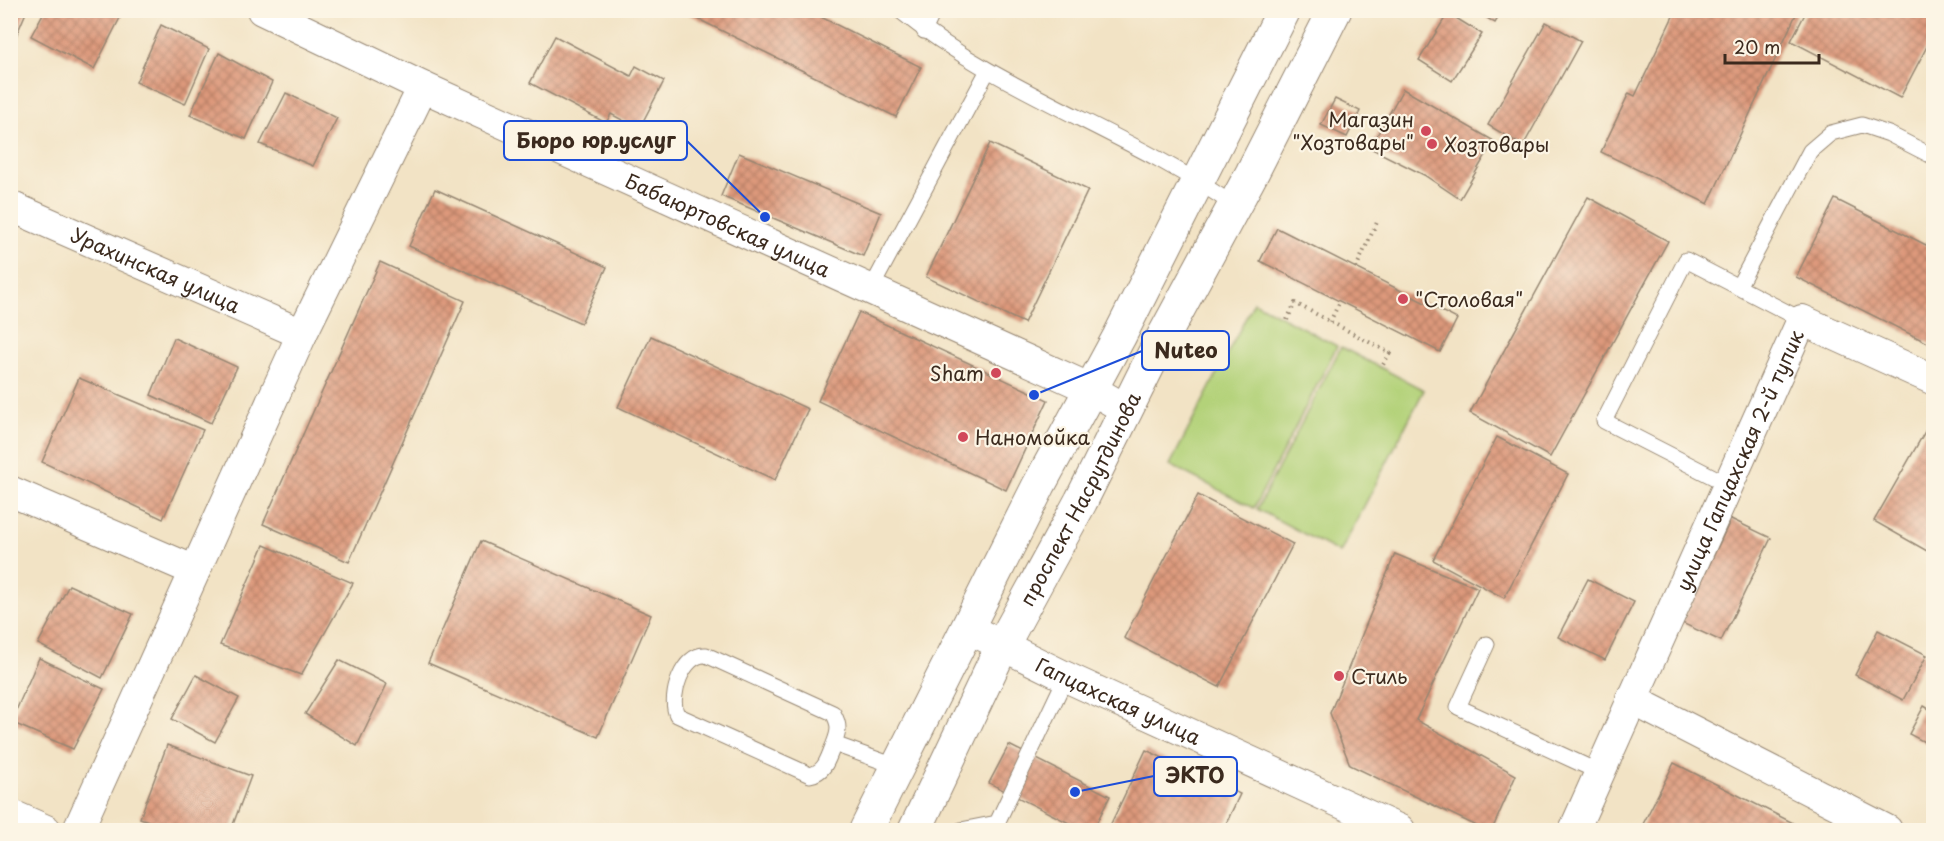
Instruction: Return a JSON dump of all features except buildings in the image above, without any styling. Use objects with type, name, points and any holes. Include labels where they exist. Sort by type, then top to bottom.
[{"type":"main road","name":"проспект Насрутдинова","points":[[866,831],[967,628],[1284,10]]},
{"type":"main road","name":"проспект Насрутдинова","points":[[915,831],[1002,646],[1335,10]]},
{"type":"street","name":"Бабаюртовская улица","points":[[261,10],[423,87],[1091,389],[1127,410]]},
{"type":"street","points":[[78,831],[193,570],[302,334],[423,87]]},
{"type":"street","name":"Урахинская улица","points":[[10,206],[302,334]]},
{"type":"street","name":"улица Гапцахская 2-й тупик","points":[[1574,831],[1802,320],[1934,380]]},
{"type":"street","points":[[10,491],[193,570]]},
{"type":"street","name":"Гапцахская улица","points":[[967,628],[1066,677],[1400,831]]},
{"type":"street","points":[[1632,699],[1887,831]]},
{"type":"street","points":[[10,814],[46,831]]},
{"type":"lane","points":[[899,10],[924,31],[987,72],[1197,179],[1234,206]]},
{"type":"lane","points":[[924,31],[934,10]]},
{"type":"lane","points":[[871,290],[987,72]]},
{"type":"lane","points":[[1738,287],[1810,151],[1831,133],[1862,125],[1889,134],[1934,157]]},
{"type":"lane","points":[[1729,485],[1604,421],[1686,260],[1802,320]]},
{"type":"lane","points":[[1487,644],[1458,706],[1600,772]]},
{"type":"lane","points":[[699,654],[706,655],[833,712],[839,731],[834,744],[824,768],[818,774],[810,775],[677,715],[672,705],[673,698],[688,660],[699,654]]},
{"type":"lane","points":[[962,831],[997,823],[1066,677]]},
{"type":"lane","points":[[834,744],[898,767]]},
{"type":"path","points":[[1356,268],[1378,220]]},
{"type":"path","points":[[1330,321],[1340,301]]},
{"type":"path","points":[[1287,320],[1295,303],[1390,353],[1381,368]]},
{"type":"green space","points":[[1254,302],[1337,346],[1254,508],[1170,465]]},
{"type":"green space","points":[[1341,347],[1424,390],[1340,553],[1257,509]]},
{"type":"place","name":"Магазин \"Хозтовары\"","points":[[1426,131]]},
{"type":"place","name":"Хозтовары","points":[[1432,144]]},
{"type":"place","name":"Бюро юр.услуг","points":[[765,217]]},
{"type":"place","name":"\"Столовая\"","points":[[1403,299]]},
{"type":"place","name":"Sham","points":[[996,373]]},
{"type":"place","name":"Nuteo","points":[[1034,395]]},
{"type":"place","name":"Наномойка","points":[[963,437]]},
{"type":"place","name":"Стиль","points":[[1339,676]]},
{"type":"place","name":"ЭКТО","points":[[1075,792]]}]
